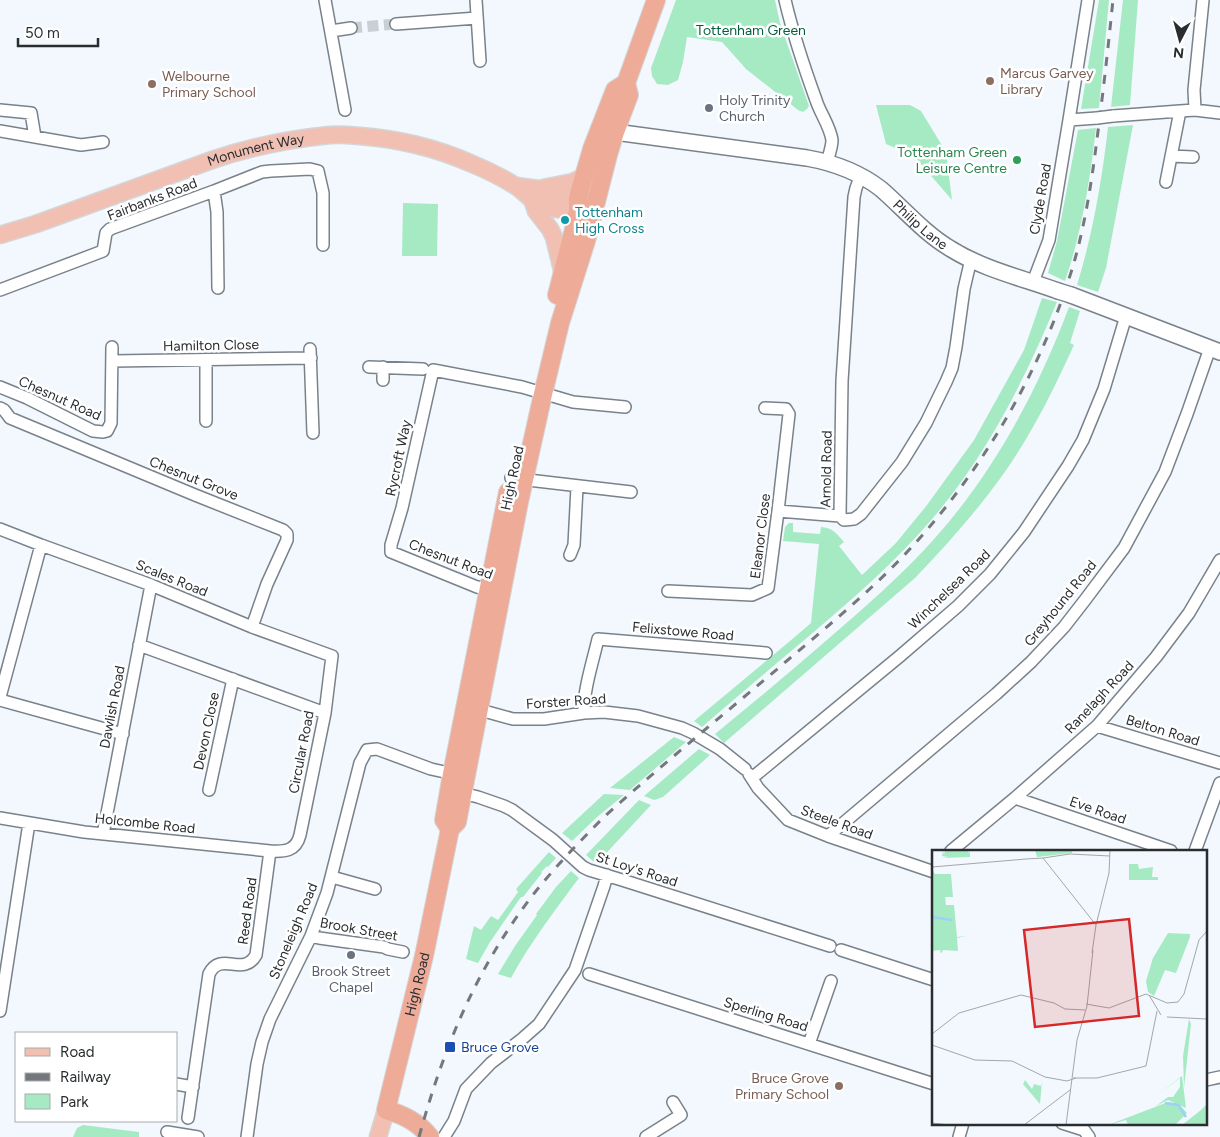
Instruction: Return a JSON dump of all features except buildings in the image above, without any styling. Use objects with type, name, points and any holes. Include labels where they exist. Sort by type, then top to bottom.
[{"type":"highway","name":"High Road","points":[[386,1110],[424,956],[450,829],[457,822],[458,783],[517,479],[537,392],[586,241],[583,177],[592,149],[607,131],[628,95],[626,83],[656,0]]},
{"type":"highway","name":"High Road","points":[[537,392],[544,338],[584,206],[608,155],[607,131]]},
{"type":"highway","points":[[386,1110],[411,1120],[430,1137]]},
{"type":"main road","name":"Philip Lane","points":[[607,131],[799,157],[827,162],[846,168],[880,189],[941,243],[971,260],[1058,290],[1215,350]]},
{"type":"main road","name":"Monument Way","points":[[0,235],[36,224],[239,151],[273,143],[332,135],[372,137],[417,145],[470,163],[535,194],[541,205],[558,208],[584,206]]},
{"type":"main road","points":[[563,274],[554,237],[536,211],[535,194],[551,185],[573,182],[583,177]]},
{"type":"main road","name":"High Road","points":[[378,1137],[386,1110]]},
{"type":"street","points":[[325,0],[345,110]]},
{"type":"street","points":[[476,0],[480,61]]},
{"type":"street","points":[[785,0],[805,72],[831,135],[831,146],[827,162]]},
{"type":"street","name":"Clyde Road","points":[[1034,282],[1049,240],[1088,0]]},
{"type":"street","points":[[1195,110],[1194,90],[1203,0]]},
{"type":"street","points":[[396,24],[477,18]]},
{"type":"street","points":[[331,31],[351,28]]},
{"type":"street","points":[[0,110],[31,113],[35,137]]},
{"type":"street","points":[[1069,120],[1195,110],[1220,113]]},
{"type":"street","points":[[1166,182],[1180,111]]},
{"type":"street","points":[[0,130],[81,145],[103,142]]},
{"type":"street","points":[[1171,156],[1193,157]]},
{"type":"street","name":"Fairbanks Road","points":[[0,290],[103,251],[106,233],[110,230],[271,170],[310,169],[318,171],[323,193],[323,245]]},
{"type":"street","name":"Arnold Road","points":[[861,176],[854,196],[842,381],[840,516],[844,520],[854,519],[861,514],[902,462],[926,423],[952,368],[964,289],[971,260]]},
{"type":"street","points":[[214,191],[217,212],[218,288]]},
{"type":"street","name":"Winchelsea Road","points":[[749,774],[900,656],[958,606],[990,574],[1024,532],[1068,466],[1082,440],[1104,389],[1126,316]]},
{"type":"street","points":[[112,347],[112,361]]},
{"type":"street","name":"Greyhound Road","points":[[828,836],[996,694],[1032,662],[1064,627],[1124,548],[1165,472],[1187,414],[1215,350]]},
{"type":"street","name":"Hamilton Close","points":[[112,361],[206,360],[310,353],[314,433]]},
{"type":"street","points":[[206,360],[206,421]]},
{"type":"street","name":"Chesnut Road","points":[[0,387],[27,398],[93,431],[103,432],[107,431],[111,423],[112,361]]},
{"type":"street","points":[[369,367],[428,369],[496,382],[573,402],[625,407]]},
{"type":"street","points":[[383,367],[383,380]]},
{"type":"street","name":"Rycroft Way","points":[[391,552],[391,545],[401,513],[428,369]]},
{"type":"street","name":"Chesnut Grove","points":[[0,408],[10,418],[283,530],[287,534],[287,540],[267,584],[252,627]]},
{"type":"street","name":"Eleanor Close","points":[[668,592],[752,595],[768,588],[789,414],[786,409],[765,408]]},
{"type":"street","points":[[517,479],[631,492]]},
{"type":"street","points":[[570,555],[574,545],[577,487]]},
{"type":"street","points":[[778,511],[840,516]]},
{"type":"street","name":"Scales Road","points":[[0,529],[151,585],[252,627],[332,656]]},
{"type":"street","points":[[41,545],[0,698],[123,734]]},
{"type":"street","name":"Chesnut Road","points":[[391,552],[477,587],[495,591]]},
{"type":"street","name":"Ranelagh Road","points":[[953,850],[1097,726],[1156,656],[1189,613],[1220,560]]},
{"type":"street","name":"Dawlish Road","points":[[103,834],[151,585]]},
{"type":"street","name":"Felixstowe Road","points":[[584,713],[598,639],[766,653]]},
{"type":"street","name":"Devon Close","points":[[139,645],[325,713]]},
{"type":"street","name":"Circular Road","points":[[288,850],[296,845],[300,835],[325,713],[332,656]]},
{"type":"street","name":"Devon Close","points":[[209,790],[233,679]]},
{"type":"street","name":"Forster Road","points":[[473,707],[508,718],[528,720],[604,712],[644,718],[682,728],[710,743],[749,774]]},
{"type":"street","name":"Belton Road","points":[[1097,726],[1220,763]]},
{"type":"street","name":"Stoneleigh Road","points":[[247,1137],[258,1064],[264,1038],[270,1019],[310,936],[327,893],[360,764],[367,750],[377,749],[431,769],[458,783]]},
{"type":"street","name":"Steele Road","points":[[749,774],[758,788],[788,820],[828,836],[932,871]]},
{"type":"street","name":"St Loy's Road","points":[[458,783],[512,810],[553,840],[589,870],[932,979]]},
{"type":"street","points":[[1195,850],[1220,783]]},
{"type":"street","name":"Eve Road","points":[[1015,798],[1168,850]]},
{"type":"street","name":"Holcombe Road","points":[[0,818],[65,830],[270,851],[288,850]]},
{"type":"street","points":[[0,1006],[28,823]]},
{"type":"street","name":"Reed Road","points":[[188,1118],[209,974],[218,964],[226,963],[243,966],[250,963],[256,955],[270,851]]},
{"type":"street","points":[[444,1137],[454,1121],[466,1089],[490,1063],[539,1024],[575,970],[607,875]]},
{"type":"street","points":[[332,877],[375,889]]},
{"type":"street","name":"Brook Street","points":[[310,936],[384,947],[388,950],[403,952]]},
{"type":"street","name":"Sperling Road","points":[[589,974],[811,1039],[932,1083]]},
{"type":"street","points":[[811,1039],[831,981]]},
{"type":"street","points":[[178,1084],[193,1086]]},
{"type":"street","points":[[646,1137],[681,1116],[673,1102]]},
{"type":"street","points":[[959,1137],[963,1124]]},
{"type":"street","points":[[1065,1124],[1084,1130],[1089,1137]]},
{"type":"street","points":[[167,1132],[198,1137]]},
{"type":"green space","name":"Tottenham Green","points":[[676,0],[775,0],[780,23],[809,106],[807,109],[803,112],[798,110],[746,69],[722,42],[687,37],[678,80],[668,85],[657,84],[652,76],[651,68]]},
{"type":"green space","points":[[1099,0],[1109,0],[1099,108],[1081,109]]},
{"type":"green space","points":[[1123,0],[1138,0],[1130,105],[1111,107]]},
{"type":"green space","points":[[876,105],[910,105],[921,111],[946,152],[952,200],[914,156],[886,144]]},
{"type":"green space","points":[[1133,125],[1106,268],[1098,292],[1077,285],[1088,246],[1096,206],[1108,127]]},
{"type":"green space","points":[[1096,128],[1085,205],[1065,281],[1048,273],[1057,241],[1078,130]]},
{"type":"green space","points":[[403,203],[438,204],[437,256],[402,256]]},
{"type":"green space","points":[[1042,298],[1057,302],[1032,360],[988,442],[953,494],[891,563],[861,591],[702,727],[694,721],[811,623],[819,544],[783,541],[785,527],[789,523],[793,523],[793,532],[820,534],[821,527],[831,530],[844,542],[839,546],[862,575],[896,543],[927,505],[974,440],[1024,350]]},
{"type":"green space","points":[[1069,307],[1080,311],[1070,343],[1074,345],[1044,407],[1021,448],[979,506],[915,578],[724,743],[715,734],[856,615],[910,565],[956,513],[995,458],[1029,399]]},
{"type":"green space","points":[[674,737],[686,742],[630,790],[610,788]]},
{"type":"green space","points":[[699,749],[710,755],[663,797],[654,800],[644,796]]},
{"type":"green space","points":[[604,794],[624,795],[572,841],[562,833]]},
{"type":"green space","points":[[639,800],[651,805],[597,863],[593,861],[586,855]]},
{"type":"green space","points":[[549,852],[556,858],[541,872],[523,897],[521,897],[478,963],[466,959],[474,926],[481,930],[491,916],[498,920],[518,892],[516,889]]},
{"type":"green space","points":[[571,871],[579,878],[535,939],[511,978],[498,974],[536,914],[556,887]]},
{"type":"green space","points":[[83,1125],[139,1132],[139,1137],[73,1137],[77,1128]]},
{"type":"tunnel","points":[[351,28],[396,24]]},
{"type":"railway","points":[[419,1137],[451,1039],[465,1008],[496,948],[536,891],[605,816],[840,616],[889,571],[945,508],[991,443],[1012,408],[1048,335],[1075,259],[1084,224],[1093,170],[1113,0]]},
{"type":"place","name":"Marcus Garvey Library","points":[[990,81]]},
{"type":"place","name":"Welbourne Primary School","points":[[152,84]]},
{"type":"place","name":"Holy Trinity Church","points":[[709,108]]},
{"type":"place","name":"Tottenham Green Leisure Centre","points":[[1017,160]]},
{"type":"place","name":"Tottenham High Cross","points":[[565,220]]},
{"type":"place","name":"Brook Street Chapel","points":[[351,955]]},
{"type":"place","name":"Bruce Grove","points":[[450,1047]]},
{"type":"place","name":"Bruce Grove Primary School","points":[[839,1086]]}]
